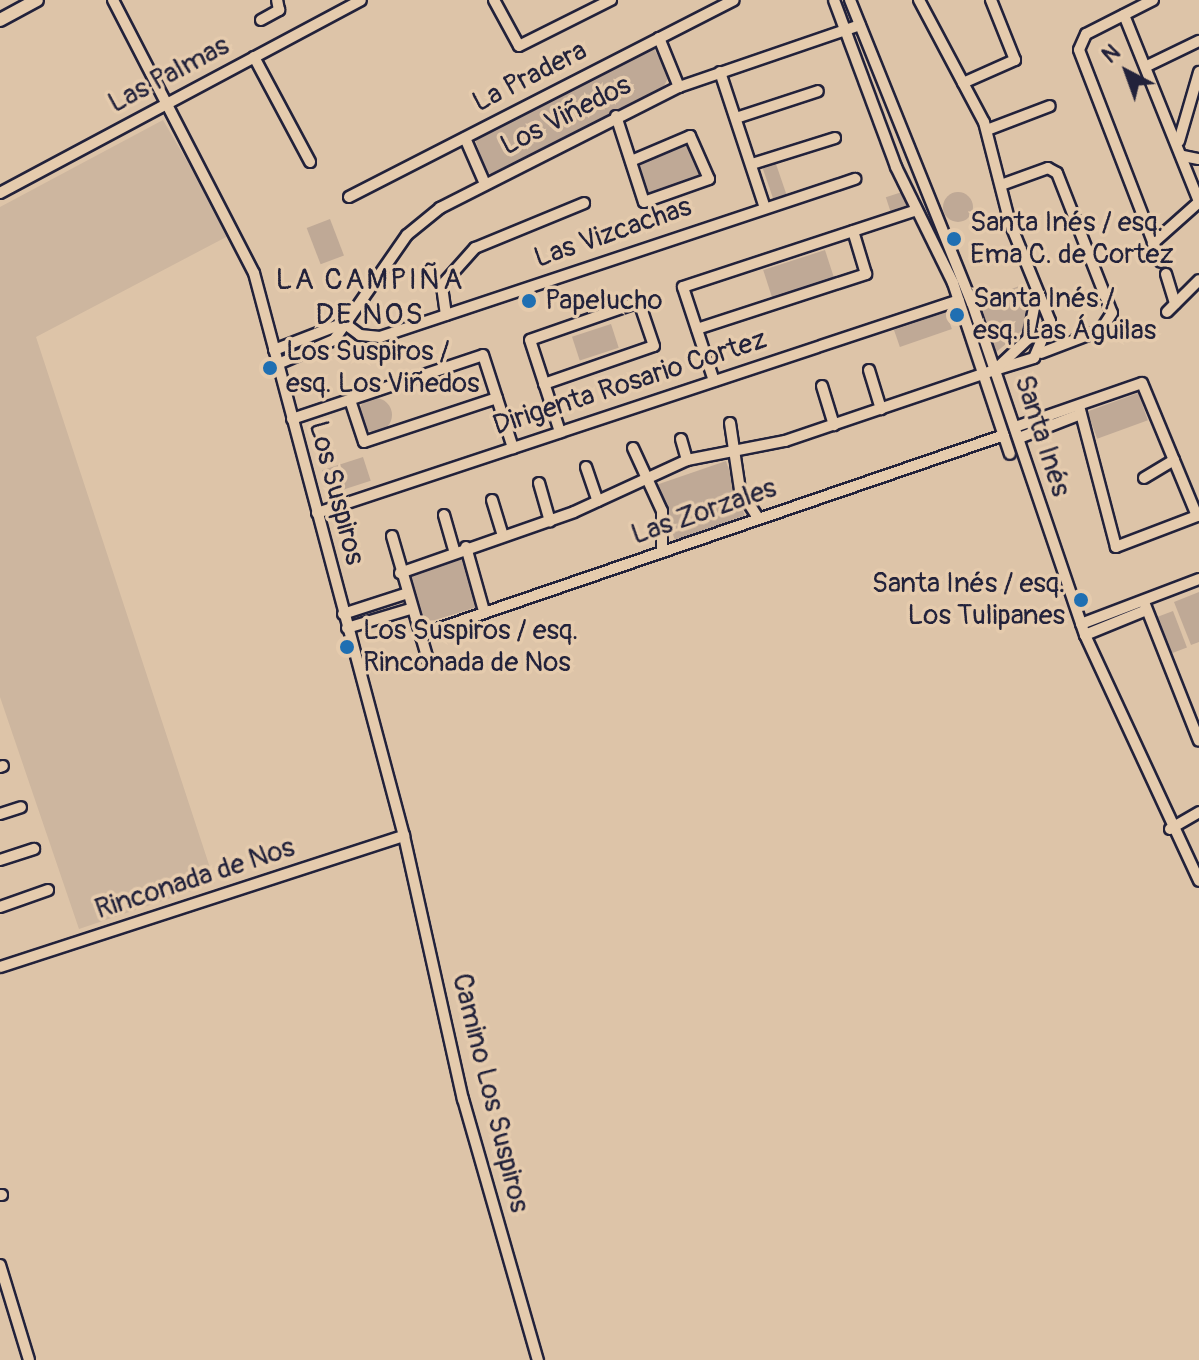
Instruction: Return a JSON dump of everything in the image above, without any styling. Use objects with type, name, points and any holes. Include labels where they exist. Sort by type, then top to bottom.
[{"type":"street","points":[[0,20],[37,0]]},
{"type":"street","name":"Los Suspiros","points":[[113,0],[241,241],[278,364],[404,836]]},
{"type":"street","points":[[261,20],[279,10],[277,0]]},
{"type":"street","name":"Las Palmas","points":[[0,193],[361,0]]},
{"type":"street","points":[[494,0],[517,46],[611,0]]},
{"type":"street","name":"La Pradera","points":[[349,197],[734,0]]},
{"type":"street","name":"Santa Inés","points":[[834,0],[917,210],[959,300],[1010,454]]},
{"type":"street","name":"Santa Inés","points":[[850,0],[995,370],[1083,630],[1170,829],[1199,881]]},
{"type":"street","points":[[919,0],[987,130],[1001,185],[1050,328],[1040,353]]},
{"type":"street","points":[[963,83],[1015,60],[991,0]]},
{"type":"street","points":[[1153,0],[1086,34],[1079,50],[1161,262]]},
{"type":"street","points":[[1124,15],[1198,195],[1198,204],[1153,243]]},
{"type":"street","name":"Los Viñedos","points":[[278,364],[328,345],[413,228],[485,184],[679,87],[860,25]]},
{"type":"street","points":[[659,38],[679,87]]},
{"type":"street","points":[[1147,66],[1199,41]]},
{"type":"street","points":[[254,57],[310,162]]},
{"type":"street","points":[[720,72],[765,208]]},
{"type":"street","points":[[1178,143],[1199,72]]},
{"type":"street","points":[[736,118],[818,91]]},
{"type":"street","points":[[987,130],[1050,106]]},
{"type":"street","points":[[616,116],[644,202],[709,179],[690,136],[631,161]]},
{"type":"street","points":[[465,138],[485,184]]},
{"type":"street","points":[[752,164],[835,138]]},
{"type":"street","points":[[1183,156],[1199,159]]},
{"type":"street","points":[[400,573],[454,551],[550,521],[687,460],[737,451],[834,425],[984,375],[1101,330],[1112,313],[1057,173],[1048,168],[1001,185]]},
{"type":"street","name":"Las Vizcachas","points":[[344,323],[370,338],[855,179]]},
{"type":"street","points":[[446,315],[442,285],[475,248],[584,203]]},
{"type":"street","points":[[714,381],[683,287],[917,210]]},
{"type":"street","points":[[697,329],[866,274],[853,231]]},
{"type":"street","points":[[1166,274],[1171,308],[1198,285]]},
{"type":"street","points":[[995,370],[1028,339],[1037,292]]},
{"type":"street","name":"Dirigenta Rosario Cortez","points":[[317,513],[959,300]]},
{"type":"street","points":[[544,384],[654,346],[639,302],[530,340],[544,384],[560,432]]},
{"type":"street","points":[[274,350],[344,323]]},
{"type":"street","points":[[292,419],[483,355],[513,448]]},
{"type":"street","points":[[869,370],[881,409]]},
{"type":"street","points":[[1017,433],[1142,383],[1197,516],[1116,547],[1080,410]]},
{"type":"street","points":[[822,386],[834,425]]},
{"type":"street","points":[[350,400],[364,442],[497,398]]},
{"type":"street","points":[[730,423],[737,451],[740,490],[758,518]]},
{"type":"street","name":"Las Zorzales","points":[[420,635],[1004,435]]},
{"type":"street","points":[[681,439],[687,460]]},
{"type":"street","points":[[633,448],[643,482],[664,516],[662,552]]},
{"type":"street","points":[[1144,478],[1174,460]]},
{"type":"street","points":[[586,467],[598,501]]},
{"type":"street","points":[[539,483],[550,521]]},
{"type":"street","points":[[492,500],[503,535]]},
{"type":"street","points":[[444,515],[454,551]]},
{"type":"street","points":[[392,536],[405,594],[428,660]]},
{"type":"street","points":[[466,547],[484,611]]},
{"type":"street","points":[[1083,630],[1144,607],[1199,579]]},
{"type":"street","points":[[343,614],[405,594]]},
{"type":"street","points":[[1144,607],[1199,741]]},
{"type":"street","points":[[347,628],[410,609]]},
{"type":"street","points":[[0,814],[21,807]]},
{"type":"street","points":[[1170,829],[1199,812]]},
{"type":"street","name":"Rinconada de Nos","points":[[0,966],[404,836]]},
{"type":"street","name":"Camino Los Suspiros","points":[[404,836],[463,1099],[538,1360]]},
{"type":"street","points":[[0,860],[34,849]]},
{"type":"street","points":[[0,907],[48,890]]},
{"type":"street","points":[[0,1265],[29,1360]]},
{"type":"shaded area","points":[[653,47],[669,76],[662,90],[494,175],[486,172],[474,136]]},
{"type":"shaded area","points":[[163,120],[230,235],[36,337],[215,883],[79,929],[0,697],[0,207]]},
{"type":"shaded area","points":[[688,141],[702,176],[650,197],[636,162]]},
{"type":"shaded area","points":[[776,164],[787,196],[774,201],[763,169]]},
{"type":"shaded area","points":[[902,192],[908,210],[892,215],[886,197]]},
{"type":"shaded area","points":[[958,192],[964,193],[972,201],[972,213],[964,221],[958,222],[952,221],[944,213],[943,207],[944,201],[952,193]]},
{"type":"shaded area","points":[[330,219],[344,255],[321,264],[307,228]]},
{"type":"shaded area","points":[[825,250],[835,281],[773,301],[763,270]]},
{"type":"shaded area","points":[[1022,285],[1030,310],[1024,329],[995,353],[980,301]]},
{"type":"shaded area","points":[[946,312],[952,329],[900,347],[894,330]]},
{"type":"shaded area","points":[[611,324],[619,348],[580,360],[572,337]]},
{"type":"shaded area","points":[[1138,393],[1148,420],[1097,439],[1087,411]]},
{"type":"shaded area","points":[[375,398],[387,403],[392,415],[387,427],[375,432],[363,427],[358,415],[363,403]]},
{"type":"shaded area","points":[[363,457],[371,481],[330,494],[322,470]]},
{"type":"shaded area","points":[[726,461],[745,516],[675,540],[656,485]]},
{"type":"shaded area","points":[[463,554],[479,607],[423,624],[407,571]]},
{"type":"shaded area","points":[[1199,592],[1199,642],[1191,645],[1174,602]]},
{"type":"shaded area","points":[[1173,611],[1187,647],[1171,654],[1157,617]]},
{"type":"place","name":"Santa Inés / esq. Ema C. de Cortez","points":[[954,239]]},
{"type":"place","name":"Papelucho","points":[[529,301]]},
{"type":"place","name":"Santa Inés / esq. Las Águilas","points":[[957,315]]},
{"type":"place","name":"Los Suspiros / esq. Los Viñedos","points":[[270,368]]},
{"type":"place","name":"Santa Inés / esq. Los Tulipanes","points":[[1081,600]]},
{"type":"place","name":"Los Suspiros / esq. Rinconada de Nos","points":[[347,647]]},
{"type":"district","name":"LA CAMPIÑA DE NOS","points":[[370,297]]}]
